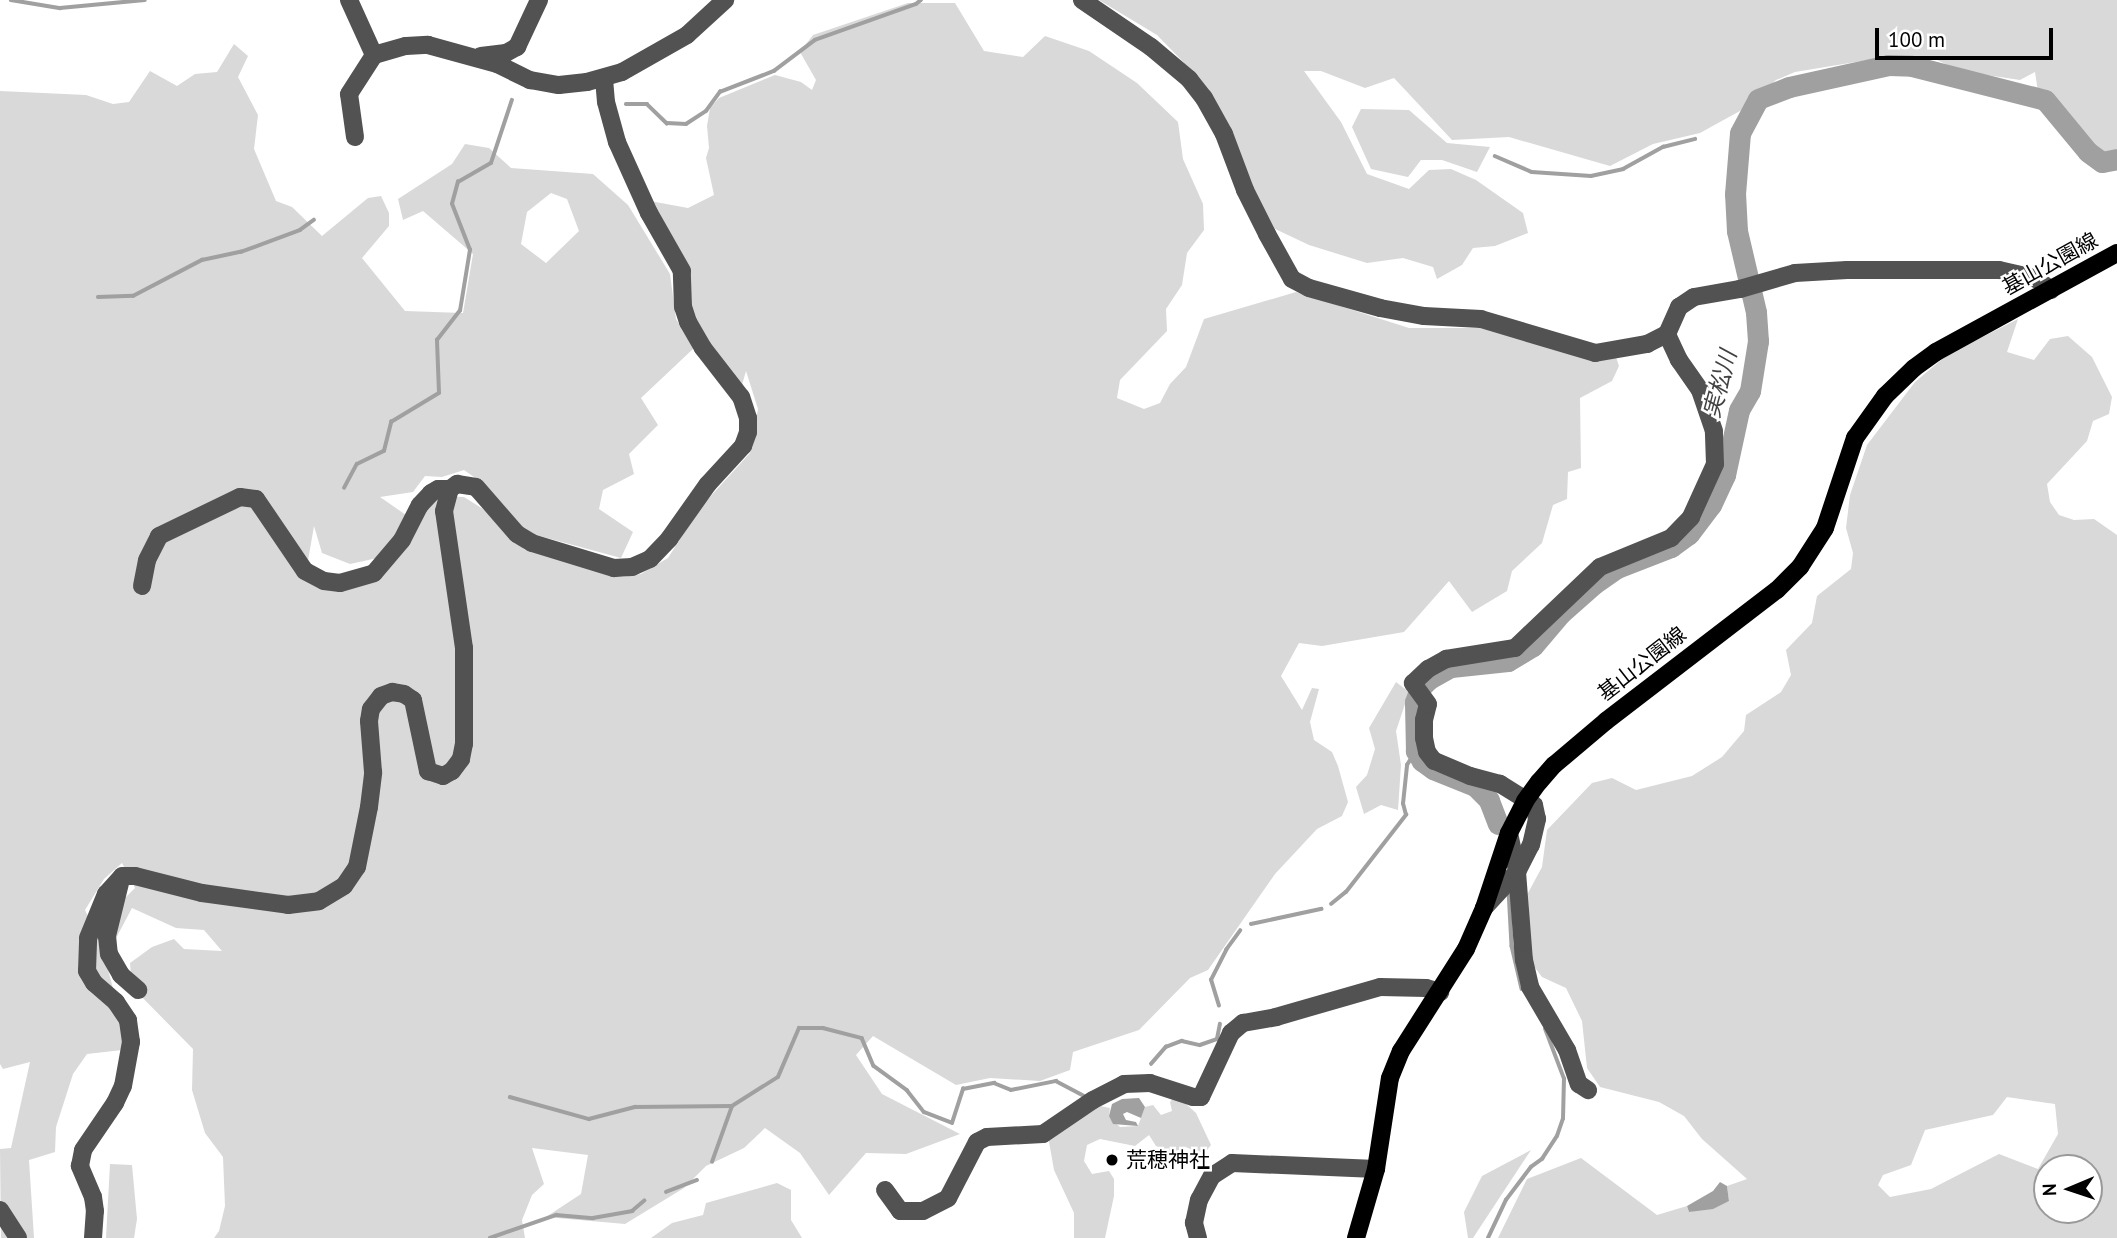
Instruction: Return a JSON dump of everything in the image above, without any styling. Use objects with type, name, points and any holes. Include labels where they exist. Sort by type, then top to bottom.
[{"type":"main road","name":"基山公園線","points":[[1356,1238],[1376,1169],[1390,1078],[1401,1051],[1466,949],[1485,908],[1509,833],[1525,801],[1554,765],[1727,626],[1777,590],[1800,567],[1825,528],[1855,438],[1885,396],[1936,352],[2117,253]]},
{"type":"street","points":[[349,0],[374,55]]},
{"type":"street","points":[[474,58],[506,53],[517,47],[539,0]]},
{"type":"street","points":[[355,137],[349,94],[374,55],[419,44],[497,64],[543,84],[604,79],[687,35],[725,0]]},
{"type":"street","points":[[1082,0],[1151,47],[1189,79],[1204,98],[1224,134],[1245,190],[1292,279],[1309,288],[1380,308],[1424,316],[1481,319],[1595,353],[1647,344],[1667,334],[1679,307],[1694,297],[1740,289],[1795,273],[1847,270],[1999,270],[2035,278],[2051,290]]},
{"type":"street","points":[[142,586],[147,560],[159,536],[247,497],[256,499],[265,510],[305,571],[324,581],[356,580],[374,573],[389,558],[431,493],[438,489],[450,489],[457,484],[476,487],[488,498],[504,522],[532,543],[614,568],[632,567],[650,558],[669,539],[708,484],[743,446],[748,432],[748,418],[741,397],[703,348],[688,322],[682,307],[682,271],[649,213],[617,142],[606,102],[604,79]]},
{"type":"street","points":[[1485,908],[1517,872],[1531,845],[1537,819],[1534,805],[1500,784],[1469,776],[1434,761],[1427,752],[1424,738],[1426,697],[1413,683],[1428,669],[1446,659],[1515,648],[1600,567],[1671,538],[1691,517],[1715,464],[1714,431],[1700,390],[1679,360],[1667,334]]},
{"type":"street","points":[[93,1238],[95,1211],[93,1197],[80,1166],[83,1150],[115,1103],[123,1086],[131,1042],[128,1020],[116,1002],[94,983],[87,971],[85,956],[88,938],[106,894],[122,876],[135,876],[201,893],[288,905],[319,901],[344,886],[357,867],[369,807],[373,772],[369,721],[372,709],[381,696],[392,692],[404,694],[413,700],[428,771],[443,776],[452,771],[461,759],[464,744],[464,648],[444,511],[450,489]]},
{"type":"street","points":[[1509,833],[1517,872],[1524,960],[1530,987],[1567,1050],[1579,1084],[1588,1090]]},
{"type":"street","points":[[122,876],[107,936],[109,954],[121,975],[138,990]]},
{"type":"street","points":[[885,1190],[900,1211],[909,1213],[928,1209],[948,1198],[977,1142],[987,1137],[1043,1134],[1093,1100],[1124,1084],[1150,1083],[1193,1097],[1201,1097],[1231,1033],[1243,1023],[1276,1017],[1380,988],[1426,988],[1440,992]]},
{"type":"street","points":[[1198,1238],[1194,1223],[1199,1200],[1212,1177],[1232,1163],[1376,1169]]},
{"type":"street","points":[[0,1210],[18,1238]]},
{"type":"shaded area","points":[[1099,0],[2117,0],[2117,165],[2098,169],[2080,157],[2040,105],[2035,72],[2020,80],[1960,71],[1929,56],[1886,57],[1795,72],[1776,80],[1749,106],[1700,133],[1653,144],[1610,166],[1509,137],[1452,140],[1394,78],[1365,88],[1321,71],[1304,71],[1341,122],[1367,174],[1409,189],[1429,170],[1451,169],[1476,180],[1523,213],[1528,233],[1495,246],[1473,248],[1462,265],[1437,279],[1433,267],[1403,258],[1367,263],[1309,245],[1271,227],[1193,72],[1157,35]]},
{"type":"shaded area","points":[[908,3],[955,3],[984,51],[1023,57],[1045,36],[1089,51],[1137,83],[1178,122],[1183,159],[1203,204],[1204,230],[1187,253],[1182,285],[1166,309],[1167,331],[1120,380],[1117,398],[1144,409],[1160,403],[1170,384],[1186,367],[1204,319],[1296,292],[1409,328],[1481,328],[1616,357],[1619,366],[1612,381],[1580,398],[1581,468],[1568,472],[1567,499],[1553,505],[1542,543],[1512,571],[1507,591],[1472,612],[1449,581],[1404,632],[1322,646],[1299,643],[1281,676],[1302,710],[1312,688],[1319,689],[1310,722],[1314,740],[1332,752],[1338,766],[1348,802],[1342,816],[1317,829],[1275,874],[1208,970],[1190,978],[1139,1030],[1073,1052],[1070,1070],[1040,1081],[990,1078],[956,1085],[873,1036],[856,1055],[882,1094],[960,1134],[906,1154],[866,1153],[829,1195],[800,1153],[765,1128],[744,1148],[706,1166],[684,1188],[625,1224],[546,1217],[581,1194],[588,1155],[532,1148],[544,1184],[532,1195],[522,1220],[525,1238],[214,1238],[219,1231],[225,1206],[223,1157],[205,1133],[192,1090],[193,1049],[132,987],[130,963],[152,947],[174,939],[184,949],[222,951],[204,930],[176,928],[132,908],[105,959],[122,1021],[122,1050],[87,1054],[73,1074],[56,1127],[55,1152],[29,1160],[34,1238],[1,1238],[0,1149],[11,1148],[30,1062],[3,1069],[0,1064],[0,91],[86,95],[113,104],[129,102],[150,71],[177,86],[195,74],[217,72],[234,44],[248,56],[238,77],[258,115],[254,149],[276,201],[292,207],[322,236],[368,198],[381,196],[389,213],[389,226],[362,258],[405,311],[463,313],[473,254],[423,211],[403,220],[398,199],[452,164],[465,144],[489,148],[511,168],[593,174],[628,205],[670,274],[676,319],[694,348],[641,398],[658,425],[629,454],[634,474],[603,490],[599,509],[633,532],[621,558],[525,532],[484,484],[464,470],[442,477],[425,476],[413,492],[380,497],[406,515],[382,557],[350,564],[322,553],[314,526],[305,578],[360,583],[437,496],[464,497],[483,509],[525,550],[623,577],[641,574],[668,558],[699,509],[750,453],[758,409],[746,371],[742,385],[699,331],[650,201],[688,208],[714,195],[706,158],[709,148],[707,126],[710,108],[719,98],[775,75],[801,82],[812,90],[816,80],[800,52],[813,35]],"holes":[[[551,193],[567,199],[579,231],[546,263],[521,244],[527,212]],[[122,863],[135,888],[94,929],[85,910],[104,879]]]},
{"type":"shaded area","points":[[1361,109],[1409,110],[1447,143],[1490,147],[1477,172],[1442,160],[1421,160],[1408,177],[1371,169],[1352,127]]},
{"type":"shaded area","points":[[2018,319],[2007,352],[2034,360],[2050,339],[2068,336],[2092,357],[2112,397],[2109,414],[2093,421],[2087,441],[2047,484],[2050,502],[2059,515],[2074,520],[2094,519],[2117,535],[2117,1238],[1498,1238],[1527,1179],[1581,1158],[1657,1215],[1687,1206],[1689,1212],[1729,1201],[1727,1186],[1747,1179],[1702,1139],[1684,1116],[1659,1102],[1600,1087],[1587,1068],[1582,1021],[1566,988],[1542,977],[1530,961],[1528,893],[1542,867],[1547,830],[1592,783],[1612,778],[1636,790],[1692,776],[1722,757],[1744,731],[1746,715],[1781,692],[1791,675],[1786,650],[1812,623],[1817,596],[1851,569],[1853,553],[1846,528],[1850,495],[1867,445],[1915,382],[1947,355]]},
{"type":"shaded area","points":[[1396,682],[1409,692],[1396,731],[1401,765],[1398,810],[1381,805],[1364,814],[1356,787],[1367,775],[1375,749],[1369,728]]},
{"type":"shaded area","points":[[1176,1095],[1196,1113],[1211,1145],[1203,1155],[1186,1147],[1171,1153],[1156,1146],[1149,1135],[1135,1146],[1100,1139],[1087,1145],[1084,1161],[1092,1174],[1109,1171],[1114,1179],[1114,1196],[1105,1238],[1074,1238],[1074,1213],[1054,1170],[1048,1136],[1091,1104],[1110,1108],[1109,1116],[1120,1127],[1138,1126],[1145,1107],[1153,1105],[1161,1115],[1172,1111],[1170,1102]]},
{"type":"shaded area","points":[[1139,1098],[1145,1107],[1141,1118],[1127,1112],[1123,1114],[1126,1120],[1136,1122],[1138,1126],[1113,1124],[1109,1116],[1112,1104],[1122,1099]]},
{"type":"shaded area","points":[[1531,1150],[1473,1238],[1468,1238],[1464,1212],[1482,1176]]},
{"type":"shaded area","points":[[110,1164],[132,1165],[137,1219],[134,1238],[106,1238]]},
{"type":"shaded area","points":[[1720,1182],[1727,1186],[1729,1201],[1713,1209],[1689,1212],[1687,1206],[1713,1191]]},
{"type":"shaded area","points":[[777,1183],[791,1190],[791,1220],[802,1238],[651,1238],[672,1223],[703,1215],[706,1203]]},
{"type":"waterway","points":[[11,0],[60,8],[145,0]]},
{"type":"waterway","points":[[626,104],[647,104],[667,123],[686,124],[706,111],[720,92],[774,71],[815,40],[921,0]]},
{"type":"waterway","name":"実松川","points":[[1498,824],[1489,800],[1475,786],[1433,769],[1422,761],[1416,751],[1415,702],[1420,688],[1429,679],[1451,667],[1508,661],[1533,646],[1561,613],[1594,584],[1617,568],[1671,547],[1689,534],[1711,505],[1725,475],[1739,410],[1750,391],[1758,341],[1756,312],[1737,231],[1735,194],[1740,133],[1758,99],[1789,87],[1888,65],[1912,66],[2045,100],[2088,152],[2102,162],[2117,159]]},
{"type":"waterway","points":[[344,488],[357,464],[384,451],[391,422],[439,393],[437,340],[460,311],[470,250],[452,204],[458,182],[491,163],[512,100]]},
{"type":"waterway","points":[[1495,156],[1532,172],[1591,176],[1623,169],[1663,147],[1695,139]]},
{"type":"waterway","points":[[98,297],[133,296],[202,260],[241,252],[300,230],[314,220]]},
{"type":"waterway","points":[[1331,904],[1346,892],[1406,815],[1403,804],[1407,765],[1416,751]]},
{"type":"waterway","points":[[1509,890],[1512,946],[1522,989]]},
{"type":"waterway","points":[[1251,924],[1321,909]]},
{"type":"waterway","points":[[1219,1006],[1211,980],[1226,950],[1240,931]]},
{"type":"waterway","points":[[1151,1064],[1166,1047],[1182,1041],[1200,1045],[1217,1039],[1220,1024]]},
{"type":"waterway","points":[[510,1097],[589,1119],[635,1107],[732,1106],[778,1077],[799,1028],[823,1028],[862,1038],[874,1066],[907,1090],[924,1112],[952,1123],[963,1089],[994,1083],[1011,1090],[1056,1081],[1088,1098]]},
{"type":"waterway","points":[[1488,1238],[1506,1200],[1531,1167],[1542,1159],[1557,1136],[1563,1119],[1564,1079],[1545,1029]]},
{"type":"waterway","points":[[712,1162],[732,1106]]},
{"type":"waterway","points":[[666,1192],[697,1180]]},
{"type":"waterway","points":[[490,1238],[556,1215],[593,1218],[632,1211],[644,1201]]},
{"type":"place","name":"荒穂神社","points":[[1112,1160]]}]
